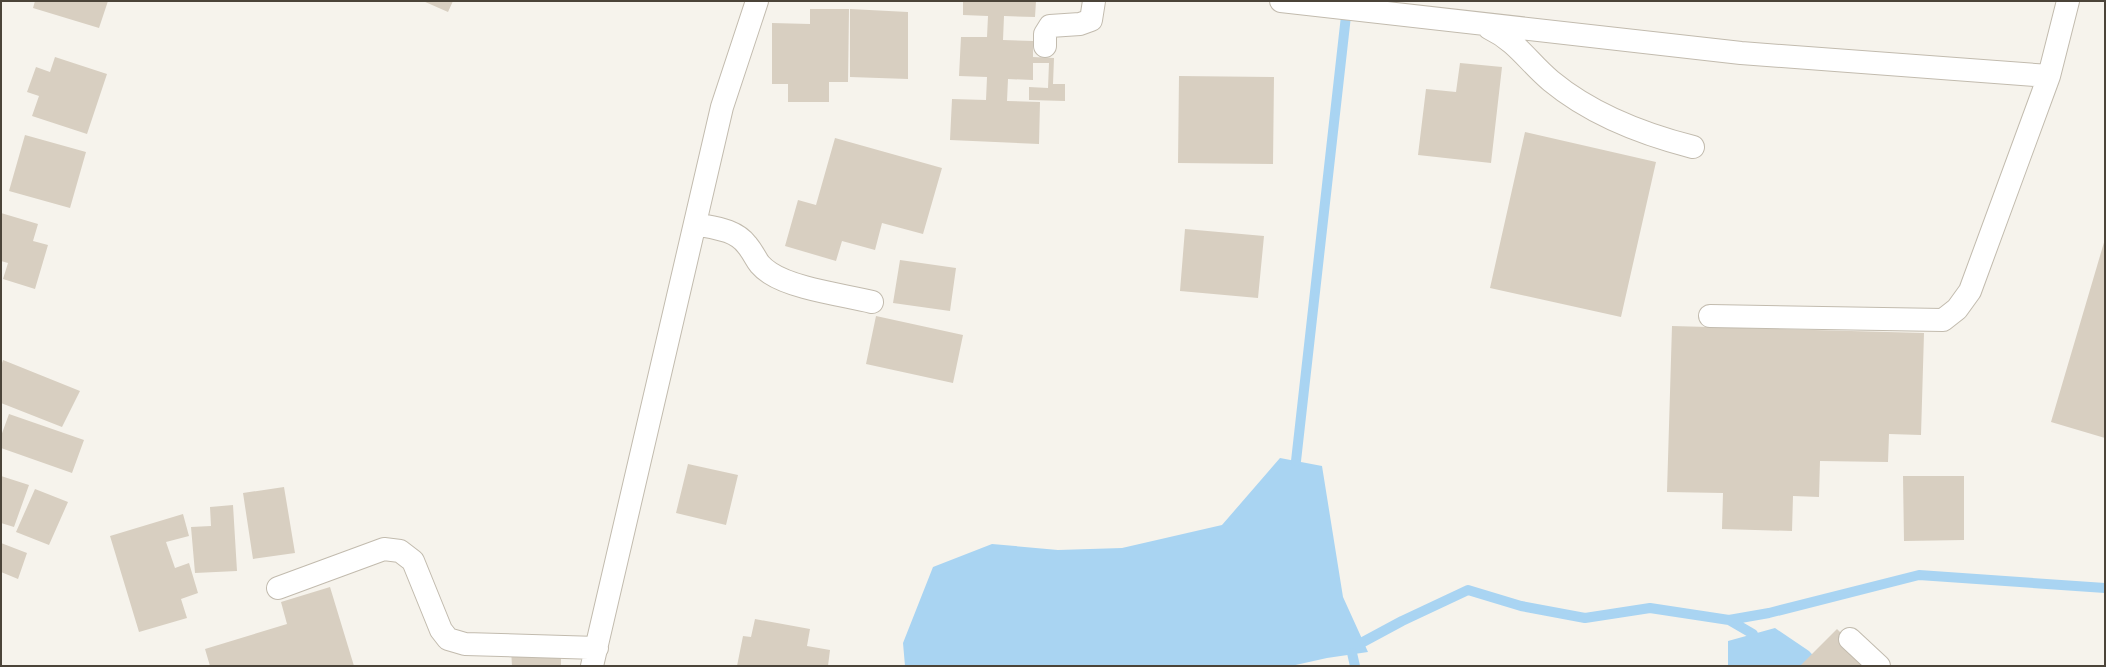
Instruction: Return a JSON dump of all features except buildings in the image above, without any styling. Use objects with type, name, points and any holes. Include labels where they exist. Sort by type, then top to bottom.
[{"type":"street","points":[[278,588],[384,549],[400,551],[413,561],[441,630],[448,639],[465,644],[594,657],[722,107],[757,1]]},
{"type":"street","points":[[1045,46],[1045,34],[1050,26],[1080,24],[1091,20],[1094,1]]},
{"type":"street","points":[[1281,1],[1741,53],[2049,76]]},
{"type":"street","points":[[1710,316],[1943,320],[1957,309],[1970,291],[2049,76],[2068,1]]},
{"type":"street","points":[[1480,24],[1505,36],[1550,80],[1579,101],[1614,121],[1693,147]]},
{"type":"street","points":[[695,224],[734,233],[748,246],[756,261],[770,273],[788,282],[872,302]]},
{"type":"street","points":[[1850,639],[1880,666]]},
{"type":"water","points":[[1280,458],[1322,466],[1343,597],[1368,652],[1327,658],[1291,666],[905,666],[903,643],[933,567],[992,544],[1058,550],[1122,548],[1222,525]]},
{"type":"water","points":[[1775,628],[1809,651],[1823,666],[1728,666],[1728,641]]},
{"type":"waterway","points":[[1296,461],[1347,7]]},
{"type":"waterway","points":[[1729,620],[1769,613],[1919,575],[2105,588]]},
{"type":"waterway","points":[[1363,642],[1402,621],[1468,590],[1521,606],[1585,618],[1650,608],[1729,620],[1753,634]]},
{"type":"waterway","points":[[1352,653],[1355,666]]}]
